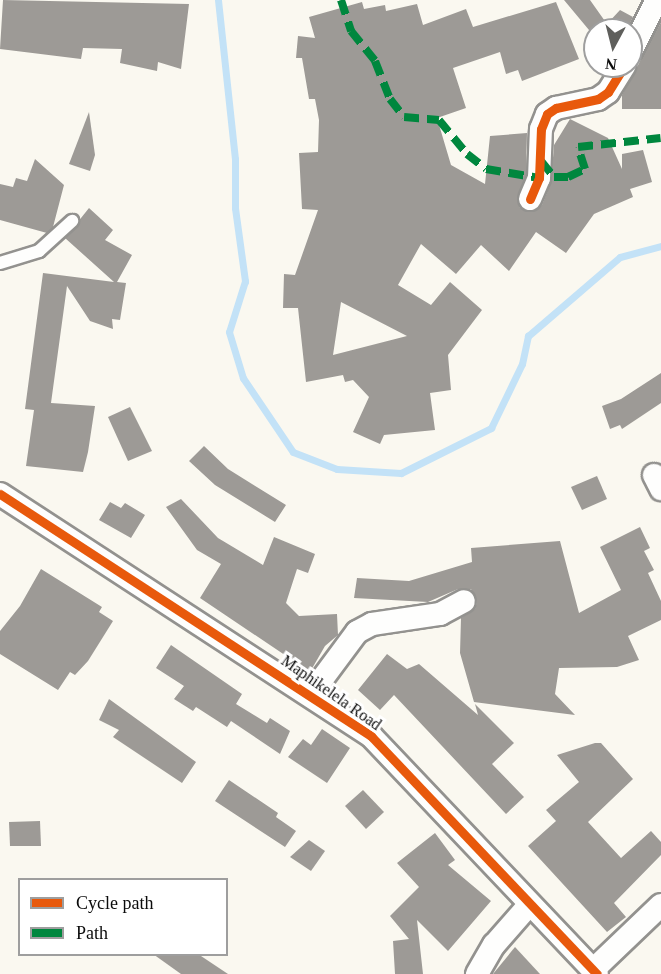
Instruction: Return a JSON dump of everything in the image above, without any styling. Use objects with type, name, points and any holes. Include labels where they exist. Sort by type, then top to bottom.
[{"type":"street","points":[[643,27],[657,0]]},
{"type":"street","points":[[530,199],[539,178],[541,129],[547,114],[556,108],[598,99],[608,92],[617,78]]},
{"type":"street","name":"Maphikelela Road","points":[[0,494],[311,694],[371,736],[595,972]]},
{"type":"street","points":[[311,694],[357,632],[372,624],[440,614],[464,601]]},
{"type":"street","points":[[477,974],[494,945],[529,905]]},
{"type":"street","points":[[595,972],[661,905]]},
{"type":"lane","points":[[0,263],[39,251],[54,241],[72,221]]},
{"type":"building","points":[[3,0],[189,4],[181,69],[158,62],[157,71],[120,63],[122,49],[83,48],[81,59],[0,49]]},
{"type":"building","points":[[564,0],[590,0],[603,18],[583,18],[583,23]]},
{"type":"building","points":[[362,2],[364,9],[385,5],[386,11],[417,4],[423,25],[466,9],[473,27],[556,2],[579,59],[522,81],[518,70],[506,74],[500,52],[453,68],[466,108],[437,118],[451,165],[485,184],[490,136],[527,133],[526,175],[517,200],[520,208],[532,212],[542,205],[551,183],[554,145],[570,119],[608,138],[622,169],[622,154],[643,150],[652,182],[630,189],[633,197],[594,214],[566,253],[536,232],[509,271],[481,245],[456,274],[421,244],[398,285],[431,305],[450,282],[482,310],[448,355],[451,390],[430,393],[435,430],[384,435],[380,444],[353,432],[369,397],[353,380],[345,382],[343,375],[306,382],[298,308],[283,308],[284,274],[295,275],[318,210],[302,209],[299,153],[318,152],[319,120],[315,99],[309,99],[302,58],[296,58],[298,36],[315,38],[309,17]],"holes":[[[341,302],[407,336],[333,355]]]},
{"type":"building","points":[[620,10],[633,18],[613,18]]},
{"type":"building","points":[[661,22],[661,109],[622,109],[622,95],[631,78],[643,78],[643,56]]},
{"type":"building","points":[[89,112],[95,155],[90,171],[69,164]]},
{"type":"building","points":[[35,159],[64,185],[53,227],[47,233],[0,220],[0,184],[13,187],[16,178],[27,181]]},
{"type":"building","points":[[89,208],[113,230],[105,240],[132,255],[117,282],[126,283],[120,320],[112,319],[113,329],[90,321],[67,286],[51,403],[95,406],[88,452],[83,472],[26,466],[34,410],[25,409],[43,273],[114,282],[65,238]]},
{"type":"building","points":[[661,373],[661,403],[622,429],[620,425],[610,429],[602,406],[621,399]]},
{"type":"building","points":[[130,407],[152,451],[128,461],[108,417]]},
{"type":"building","points":[[204,446],[228,469],[286,505],[275,522],[215,485],[189,461]]},
{"type":"building","points":[[597,476],[607,499],[582,510],[571,487]]},
{"type":"building","points":[[181,499],[218,538],[263,565],[274,537],[315,554],[308,573],[297,569],[286,603],[299,616],[337,614],[338,635],[325,646],[310,672],[200,598],[221,564],[197,550],[166,507]]},
{"type":"building","points":[[110,502],[121,508],[125,503],[145,515],[131,538],[99,520]]},
{"type":"building","points":[[640,527],[650,548],[644,551],[654,570],[648,573],[661,601],[661,620],[628,636],[639,660],[617,667],[559,668],[555,694],[575,715],[474,702],[460,653],[461,618],[475,609],[477,602],[471,589],[458,589],[428,602],[354,598],[357,578],[409,581],[472,562],[471,548],[560,541],[579,613],[621,590],[600,547]]},
{"type":"building","points":[[41,569],[102,607],[99,612],[113,621],[88,661],[75,675],[70,672],[58,690],[0,654],[0,631],[20,606]]},
{"type":"building","points":[[171,645],[242,694],[236,704],[267,723],[270,718],[290,731],[280,754],[231,721],[227,727],[196,707],[193,711],[174,699],[184,686],[156,668]]},
{"type":"building","points":[[387,654],[407,669],[419,664],[478,715],[475,704],[514,743],[492,764],[524,797],[506,814],[394,695],[380,710],[358,690]]},
{"type":"building","points":[[109,699],[196,762],[182,783],[113,737],[119,730],[99,720]]},
{"type":"building","points":[[322,729],[350,748],[327,783],[288,757],[303,739],[311,745]]},
{"type":"building","points":[[601,743],[633,779],[588,822],[621,858],[651,831],[661,842],[661,855],[614,903],[626,917],[607,932],[528,846],[556,821],[546,810],[579,782],[557,755]]},
{"type":"building","points":[[229,780],[278,813],[276,817],[296,831],[285,847],[215,801]]},
{"type":"building","points":[[363,790],[384,812],[366,829],[345,806]]},
{"type":"building","points":[[40,821],[41,846],[10,846],[9,822]]},
{"type":"building","points":[[435,833],[455,860],[448,865],[491,901],[448,951],[417,920],[423,974],[395,974],[393,941],[409,939],[390,916],[419,887],[397,863]]},
{"type":"building","points":[[309,840],[325,851],[311,871],[290,857]]},
{"type":"building","points":[[515,947],[540,974],[493,974]]},
{"type":"building","points":[[156,956],[201,956],[228,974],[181,974]]},
{"type":"waterway","points":[[218,0],[235,159],[235,208],[245,281],[229,332],[243,378],[293,452],[337,469],[401,473],[491,428],[522,364],[528,336],[620,257],[661,246]]},
{"type":"marked path","points":[[341,0],[351,31],[375,61],[390,99],[404,117],[439,120],[467,154],[486,169],[539,178]]},
{"type":"marked path","points":[[541,161],[554,177],[568,177],[585,169],[578,147],[661,138]]},
{"type":"cycle path","points":[[530,199],[539,178],[541,129],[547,114],[556,108],[598,99],[608,92],[617,78]]},
{"type":"cycle path","points":[[0,494],[371,736],[597,974]]}]
